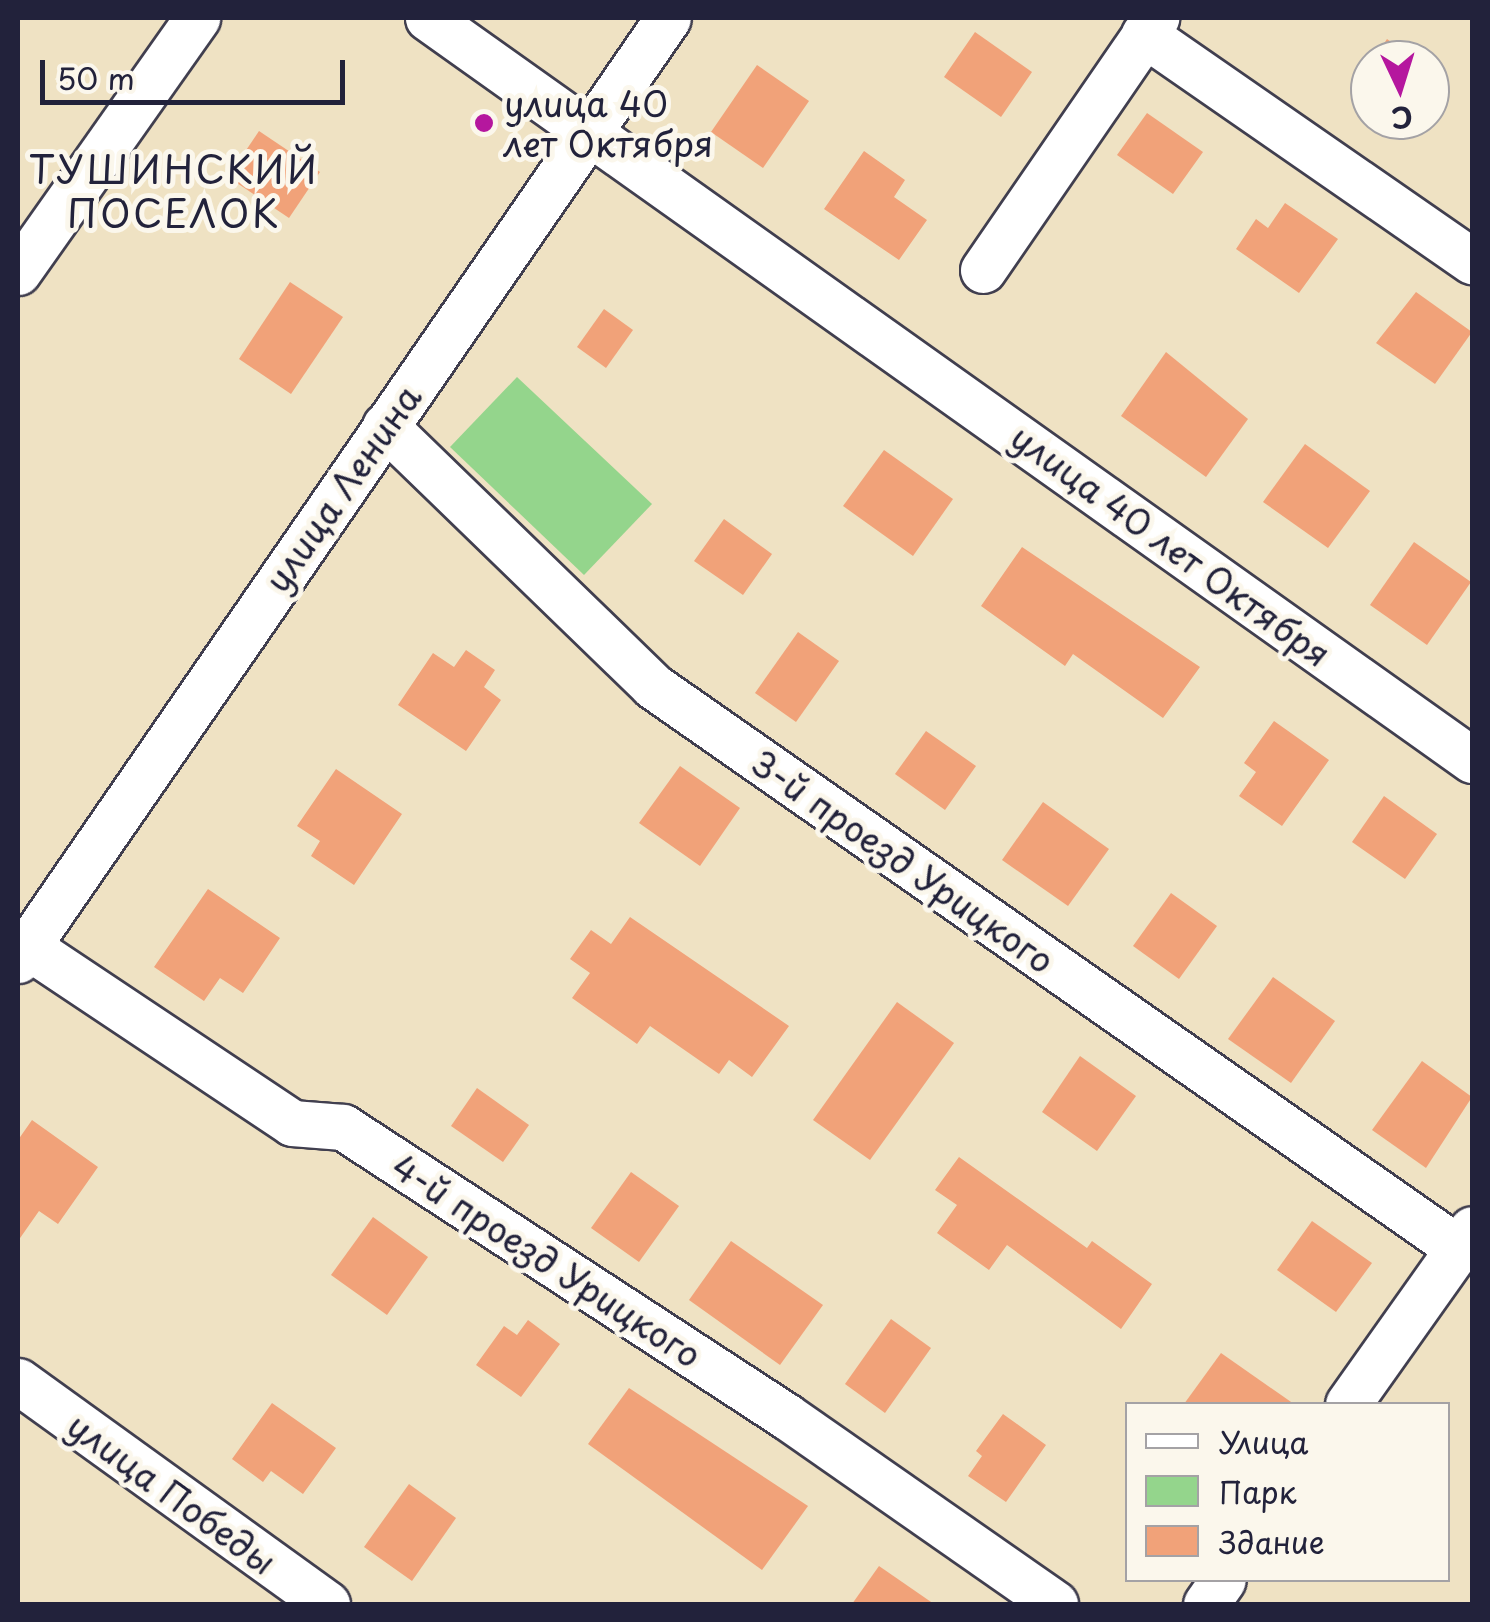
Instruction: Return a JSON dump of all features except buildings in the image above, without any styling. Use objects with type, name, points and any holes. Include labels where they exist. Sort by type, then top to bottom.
[{"type":"street","points":[[18,272],[197,18]]},
{"type":"street","name":"улица 40 лет Октября","points":[[428,18],[591,130],[1472,760]]},
{"type":"street","name":"улица Ленина","points":[[22,953],[668,18]]},
{"type":"street","points":[[983,270],[1150,26],[1472,261]]},
{"type":"street","name":"3-й проезд Урицкого","points":[[385,426],[653,686],[1466,1239]]},
{"type":"street","name":"4-й проезд Урицкого","points":[[22,953],[292,1122],[343,1127],[786,1416],[1055,1604]]},
{"type":"street","points":[[1349,1402],[1466,1239]]},
{"type":"street","name":"улица Победы","points":[[18,1381],[327,1604]]},
{"type":"street","points":[[1206,1604],[1222,1582]]},
{"type":"green space","points":[[517,377],[652,504],[584,575],[450,447]]},
{"type":"place","name":"улица 40 лет Октября","points":[[484,123]]},
{"type":"district","name":"ТУШИНСКИЙ ПОСЕЛОК","points":[[174,190]]}]
